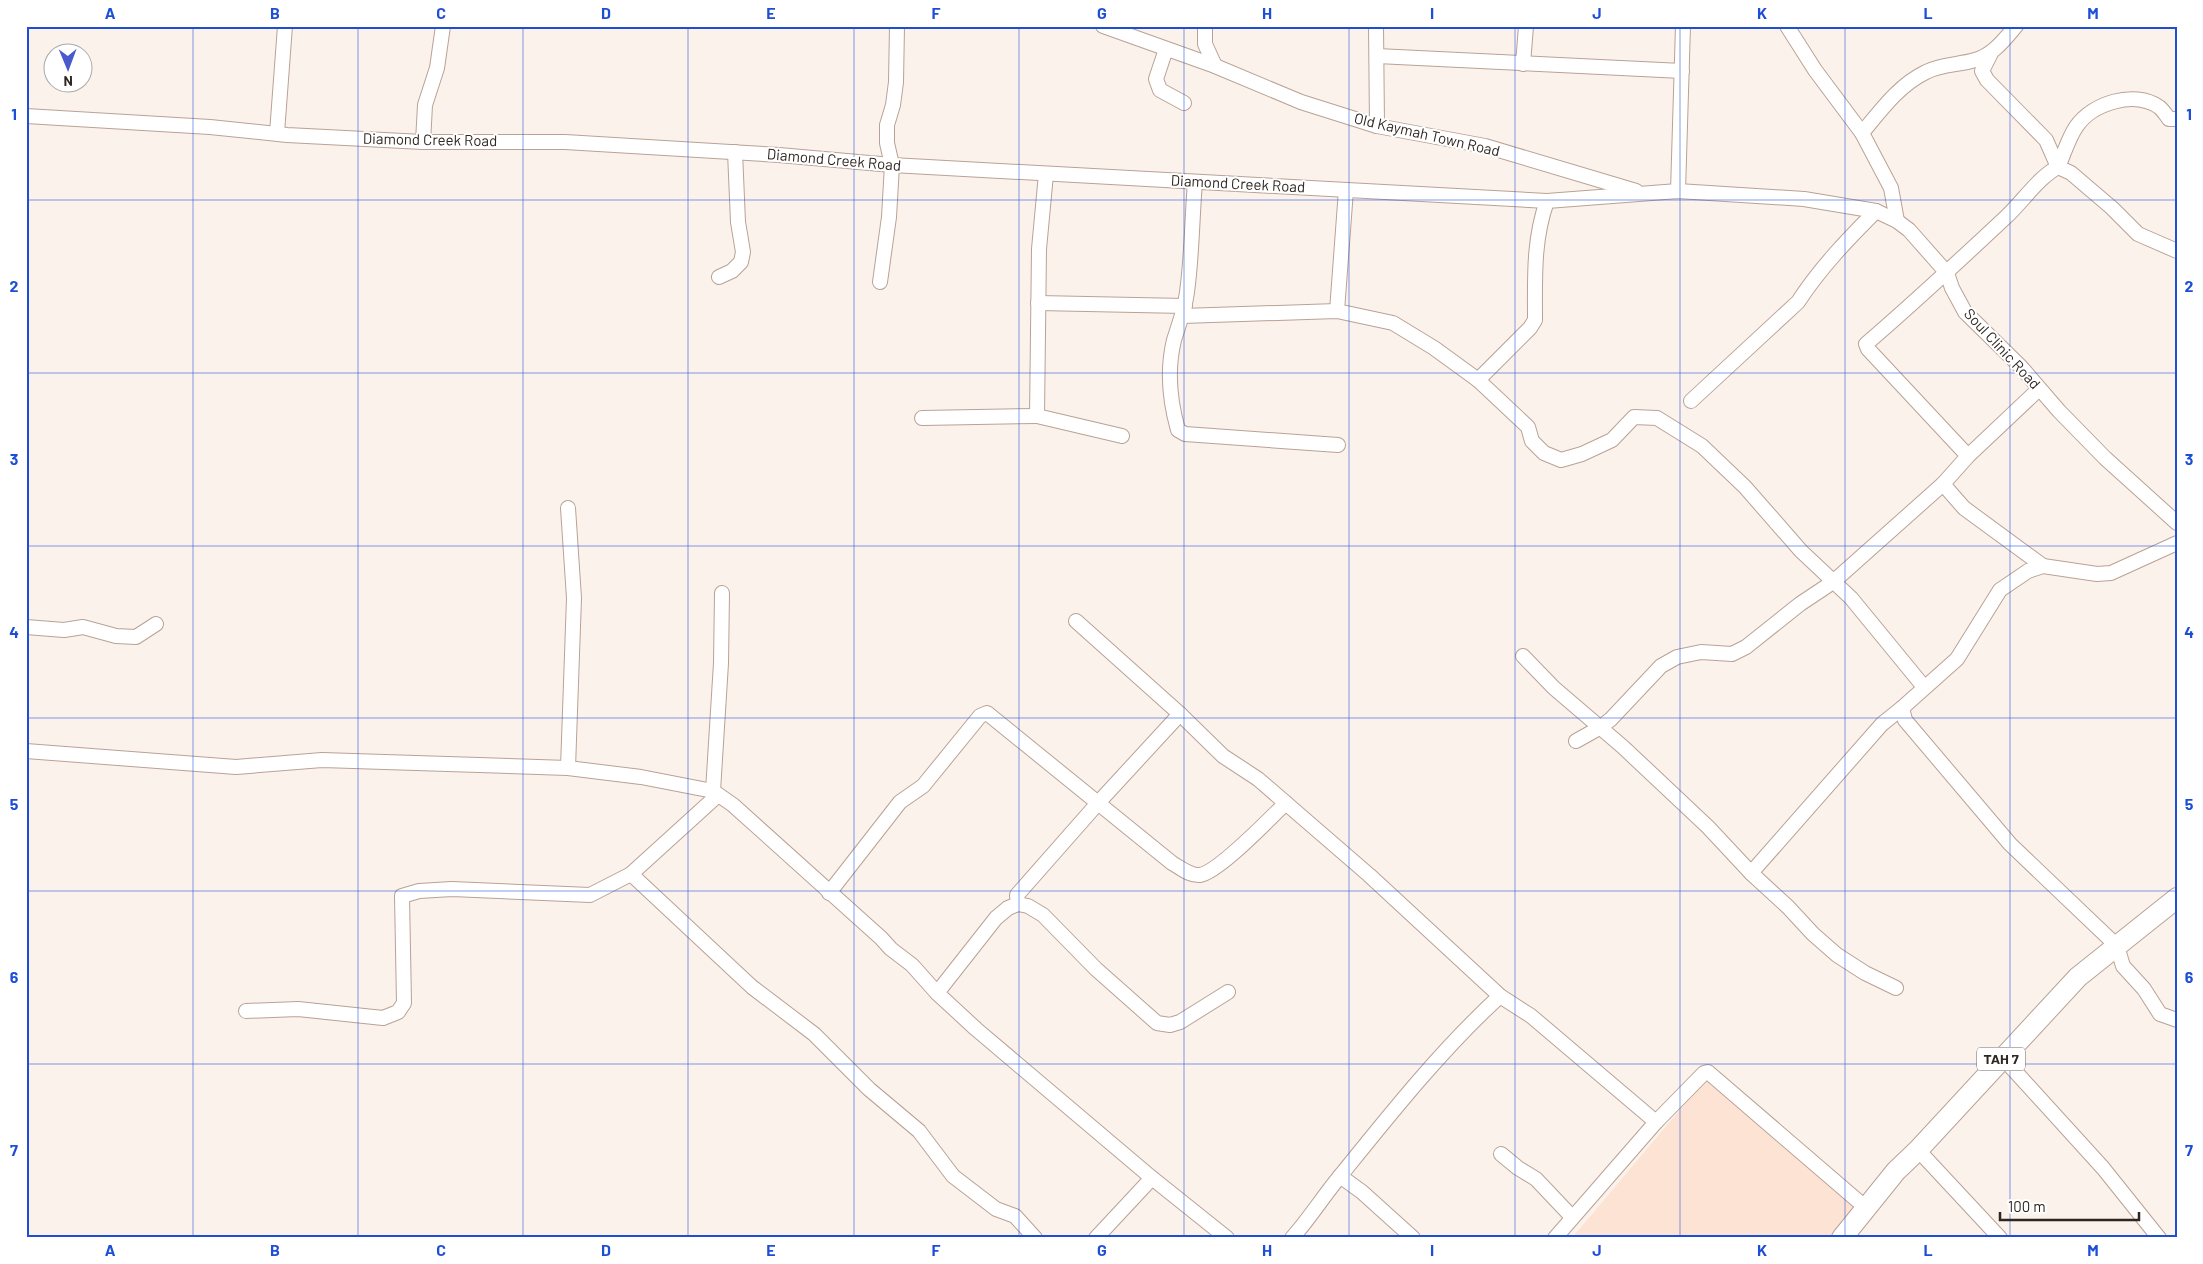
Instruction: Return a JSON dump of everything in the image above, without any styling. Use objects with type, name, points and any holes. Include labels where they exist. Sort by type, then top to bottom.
[{"type":"highway","name":"TAH 7","points":[[1842,1238],[1896,1170],[1918,1150],[2078,977],[2177,898]]},
{"type":"street","points":[[277,133],[286,26]]},
{"type":"street","points":[[423,142],[425,105],[437,68],[444,26]]},
{"type":"street","points":[[880,282],[889,217],[892,165],[887,143],[887,124],[893,105],[895,89],[897,26]]},
{"type":"street","name":"Old Kaymah Town Road","points":[[1103,26],[1215,66],[1301,102],[1377,126],[1485,146],[1642,193]]},
{"type":"street","points":[[1205,26],[1205,44],[1215,66]]},
{"type":"street","points":[[1376,26],[1377,126]]},
{"type":"street","points":[[1523,64],[1526,26]]},
{"type":"street","points":[[1678,191],[1683,26]]},
{"type":"street","points":[[1787,26],[1815,70],[1862,133],[1892,188],[1897,221]]},
{"type":"street","points":[[2016,26],[1991,53],[1982,71],[1987,80],[2046,140],[2058,166],[2071,173],[2112,208],[2138,234],[2177,251]]},
{"type":"street","points":[[1166,49],[1156,79],[1160,90],[1184,103]]},
{"type":"street","points":[[1862,133],[1896,93],[1927,71],[1975,60],[1991,53]]},
{"type":"street","points":[[1376,56],[1682,71]]},
{"type":"street","points":[[1968,456],[1866,347],[1866,344],[2025,199],[2046,174],[2058,166],[2076,127],[2091,113],[2112,102],[2129,99],[2142,100],[2160,108],[2169,119],[2177,119]]},
{"type":"street","name":"Diamond Creek Road","points":[[26,116],[287,135],[423,142],[565,142],[735,152],[892,165],[1547,201],[1642,193]]},
{"type":"street","points":[[719,277],[732,271],[741,262],[743,252],[738,222],[735,152]]},
{"type":"street","points":[[1037,416],[1039,249],[1046,174]]},
{"type":"street","points":[[1195,182],[1184,311],[1175,338],[1170,365],[1172,398],[1178,430],[1185,434],[1338,445]]},
{"type":"street","points":[[1337,312],[1346,190]]},
{"type":"street","name":"Soul Clinic Road","points":[[1642,193],[1678,191],[1804,200],[1876,211],[1897,221],[1908,230],[1947,272],[1952,288],[1965,312],[2022,367],[2039,389],[2105,458],[2177,523]]},
{"type":"street","points":[[1478,380],[1530,328],[1535,320],[1535,258],[1541,220],[1547,201]]},
{"type":"street","points":[[1691,401],[1798,302],[1811,282],[1846,240],[1876,211]]},
{"type":"street","points":[[1038,303],[1184,311],[1337,312],[1393,323],[1434,348],[1478,380],[1528,427],[1532,441],[1544,453],[1561,460],[1582,454],[1612,440],[1634,417],[1657,418],[1702,446],[1745,487],[1801,551],[1851,598],[1924,687]]},
{"type":"street","points":[[1576,740],[1601,727],[1633,698],[1661,666],[1677,657],[1701,652],[1732,654],[1833,582],[1943,484],[1968,456],[2039,389]]},
{"type":"street","points":[[922,418],[1037,416],[1122,436]]},
{"type":"street","points":[[1943,484],[1964,508],[2043,566]]},
{"type":"street","points":[[568,508],[574,598],[568,768]]},
{"type":"street","points":[[1751,873],[1882,724],[1957,659],[2000,590],[2028,571],[2043,566],[2097,574],[2111,573],[2177,543]]},
{"type":"street","points":[[246,1011],[298,1009],[383,1018],[398,1012],[404,1003],[402,896],[409,893],[452,889],[590,895],[630,874],[716,793],[722,593]]},
{"type":"street","points":[[1076,621],[1180,714],[1223,756],[1258,779],[1369,875],[1500,996],[1531,1016],[1656,1122]]},
{"type":"street","points":[[26,627],[64,630],[83,627],[116,636],[136,637],[156,624]]},
{"type":"street","points":[[1523,656],[1554,688],[1601,727],[1708,827],[1751,873],[1837,955],[1865,974],[1896,988]]},
{"type":"street","points":[[1902,708],[1905,720],[2010,844],[2117,946],[2123,966],[2144,988],[2160,1014],[2177,1020]]},
{"type":"street","points":[[829,892],[900,802],[923,786],[980,716],[987,712],[1172,863],[1191,874],[1201,875],[1219,865],[1286,803]]},
{"type":"street","points":[[1018,904],[1017,895],[1180,714]]},
{"type":"street","points":[[26,751],[236,767],[322,760],[568,768],[674,783],[716,793],[733,806],[891,949],[912,965],[937,993],[976,1028],[1152,1178],[1226,1238]]},
{"type":"street","points":[[630,874],[752,987],[814,1034],[869,1090],[919,1131],[953,1176],[996,1209],[1015,1216],[1035,1238]]},
{"type":"street","points":[[937,993],[996,918],[1008,908],[1018,904],[1028,906],[1043,915],[1096,969],[1158,1023],[1170,1025],[1180,1022],[1228,992]]},
{"type":"street","points":[[1292,1238],[1340,1176],[1420,1081],[1475,1020],[1500,996]]},
{"type":"street","points":[[2002,1057],[2103,1168],[2159,1238]]},
{"type":"street","points":[[1554,1238],[1656,1122],[1704,1073],[1708,1072],[1865,1207]]},
{"type":"street","points":[[1918,1150],[2000,1238]]},
{"type":"street","points":[[1501,1154],[1518,1168],[1536,1179],[1572,1217]]},
{"type":"street","points":[[1340,1176],[1362,1192],[1413,1238]]},
{"type":"street","points":[[1096,1238],[1152,1178]]},
{"type":"shaded area","points":[[1705,1080],[1860,1209],[1835,1238],[1572,1238]]}]
